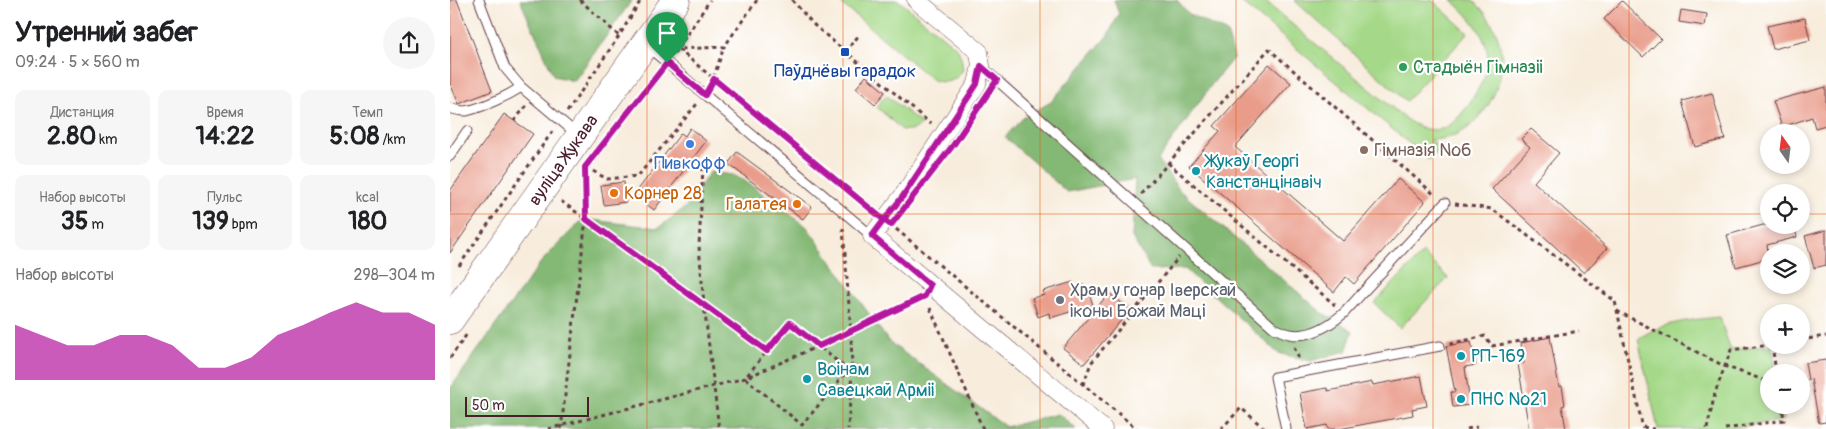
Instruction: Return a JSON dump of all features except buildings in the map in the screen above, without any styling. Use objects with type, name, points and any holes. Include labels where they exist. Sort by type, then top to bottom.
[{"type":"main road","name":"вуліца Жукава","points":[[455,322],[584,139],[676,0]]},
{"type":"street","points":[[916,0],[979,52],[981,66],[977,84],[903,196],[872,236],[928,290],[1103,429]]},
{"type":"lane","points":[[479,0],[505,68],[521,87],[584,139]]},
{"type":"lane","points":[[645,45],[872,236]]},
{"type":"lane","points":[[981,66],[1274,328],[1290,334],[1304,334],[1330,325],[1344,313],[1445,203]]},
{"type":"lane","points":[[450,108],[466,111],[509,95],[521,87]]},
{"type":"lane","points":[[450,156],[467,131]]},
{"type":"lane","points":[[1286,429],[1275,377],[1440,346]]},
{"type":"path","points":[[580,0],[619,36]]},
{"type":"path","points":[[561,427],[586,219],[584,139],[619,36],[641,0]]},
{"type":"path","points":[[455,271],[584,139],[667,63],[710,0]]},
{"type":"path","points":[[585,167],[607,179],[638,176],[705,95],[714,79],[724,47],[757,0]]},
{"type":"path","points":[[792,0],[814,25],[943,134]]},
{"type":"path","points":[[846,52],[860,34]]},
{"type":"path","points":[[678,49],[724,47]]},
{"type":"path","points":[[678,49],[1137,429]]},
{"type":"path","points":[[1137,198],[1268,49],[1445,203],[1492,209],[1615,301],[1642,428],[1654,429]]},
{"type":"path","points":[[698,104],[704,109]]},
{"type":"path","points":[[514,121],[526,105]]},
{"type":"path","points":[[1168,163],[1344,313]]},
{"type":"path","points":[[580,174],[585,167]]},
{"type":"path","points":[[703,167],[699,246],[704,305],[720,429]]},
{"type":"path","points":[[566,194],[561,202],[767,351]]},
{"type":"path","points":[[843,223],[852,371],[848,429]]},
{"type":"path","points":[[1084,385],[1092,363],[1185,248]]},
{"type":"path","points":[[548,429],[744,378],[851,331],[928,290],[983,429]]},
{"type":"path","points":[[1617,311],[1724,366],[1760,379]]},
{"type":"path","points":[[450,358],[455,322]]},
{"type":"path","points":[[790,323],[848,370],[802,425],[744,378],[790,323]]},
{"type":"path","points":[[1440,346],[1485,336],[1492,346],[1579,331]]},
{"type":"path","points":[[1290,334],[1304,372]]},
{"type":"path","points":[[1810,339],[1826,336]]},
{"type":"path","points":[[1706,429],[1714,393],[1731,350],[1760,346]]},
{"type":"path","points":[[1221,429],[1240,408],[1266,429]]},
{"type":"path","points":[[1725,429],[1784,420],[1783,414]]},
{"type":"path","points":[[561,427],[566,429]]},
{"type":"path","points":[[1467,429],[1477,427]]},
{"type":"green space","points":[[520,0],[632,0],[574,81],[554,76]]},
{"type":"green space","points":[[837,0],[898,0],[957,48],[963,70],[951,81],[934,81]]},
{"type":"green space","points":[[1114,0],[1177,0],[1189,14],[1227,33],[1234,57],[1212,84],[1158,160],[1180,191],[1321,312],[1353,331],[1346,351],[1310,361],[1278,353],[1185,269],[1151,270],[1132,237],[1135,179],[1067,192],[1005,137],[1024,117],[1051,102],[1108,35],[1119,14]]},
{"type":"green space","points":[[1239,0],[1263,0],[1407,120],[1429,129],[1438,129],[1446,127],[1461,115],[1474,96],[1488,67],[1487,48],[1480,32],[1470,18],[1452,0],[1473,0],[1484,12],[1498,37],[1502,65],[1495,93],[1482,114],[1470,126],[1456,135],[1430,140],[1441,149],[1429,160]]},
{"type":"green space","name":"Стадыён Гімназіі","points":[[1294,0],[1432,0],[1468,33],[1406,101]]},
{"type":"green space","points":[[886,95],[922,124],[913,130],[902,130],[877,107]]},
{"type":"green space","points":[[710,172],[733,175],[745,181],[807,227],[889,342],[1006,427],[1058,414],[1076,429],[450,429],[450,389],[541,262],[583,219],[658,228],[686,207]]},
{"type":"green space","points":[[1423,253],[1448,278],[1400,328],[1374,303]]},
{"type":"green space","points":[[1719,317],[1731,350],[1760,346],[1760,354],[1773,354],[1775,364],[1760,364],[1760,414],[1783,414],[1784,420],[1725,429],[1658,429],[1638,339],[1667,325]]},
{"type":"place","name":"Паўднёвы гарадок","points":[[845,52]]},
{"type":"place","name":"Стадыён Гімназіі","points":[[1403,67]]},
{"type":"place","name":"Пивкофф","points":[[690,144]]},
{"type":"place","name":"Гімназія №6","points":[[1364,150]]},
{"type":"place","name":"Жукаў Георгі Канстанцінавіч","points":[[1196,171]]},
{"type":"place","name":"Корнер 28","points":[[614,193]]},
{"type":"place","name":"Галатея","points":[[797,204]]},
{"type":"place","name":"Храм у гонар Іверскай іконы Божай Маці","points":[[1060,300]]},
{"type":"place","name":"РП-169","points":[[1461,356]]},
{"type":"place","name":"Воінам Савецкай Арміі","points":[[807,379]]},
{"type":"place","name":"ПНС №21","points":[[1461,399]]},
{"type":"route","points":[[667,63],[585,167],[586,219],[767,351],[790,323],[819,346],[925,296],[930,285],[872,236],[884,220],[891,225],[954,144],[997,80],[981,66],[977,84],[903,196],[884,220],[714,79],[705,95],[667,63]]}]
